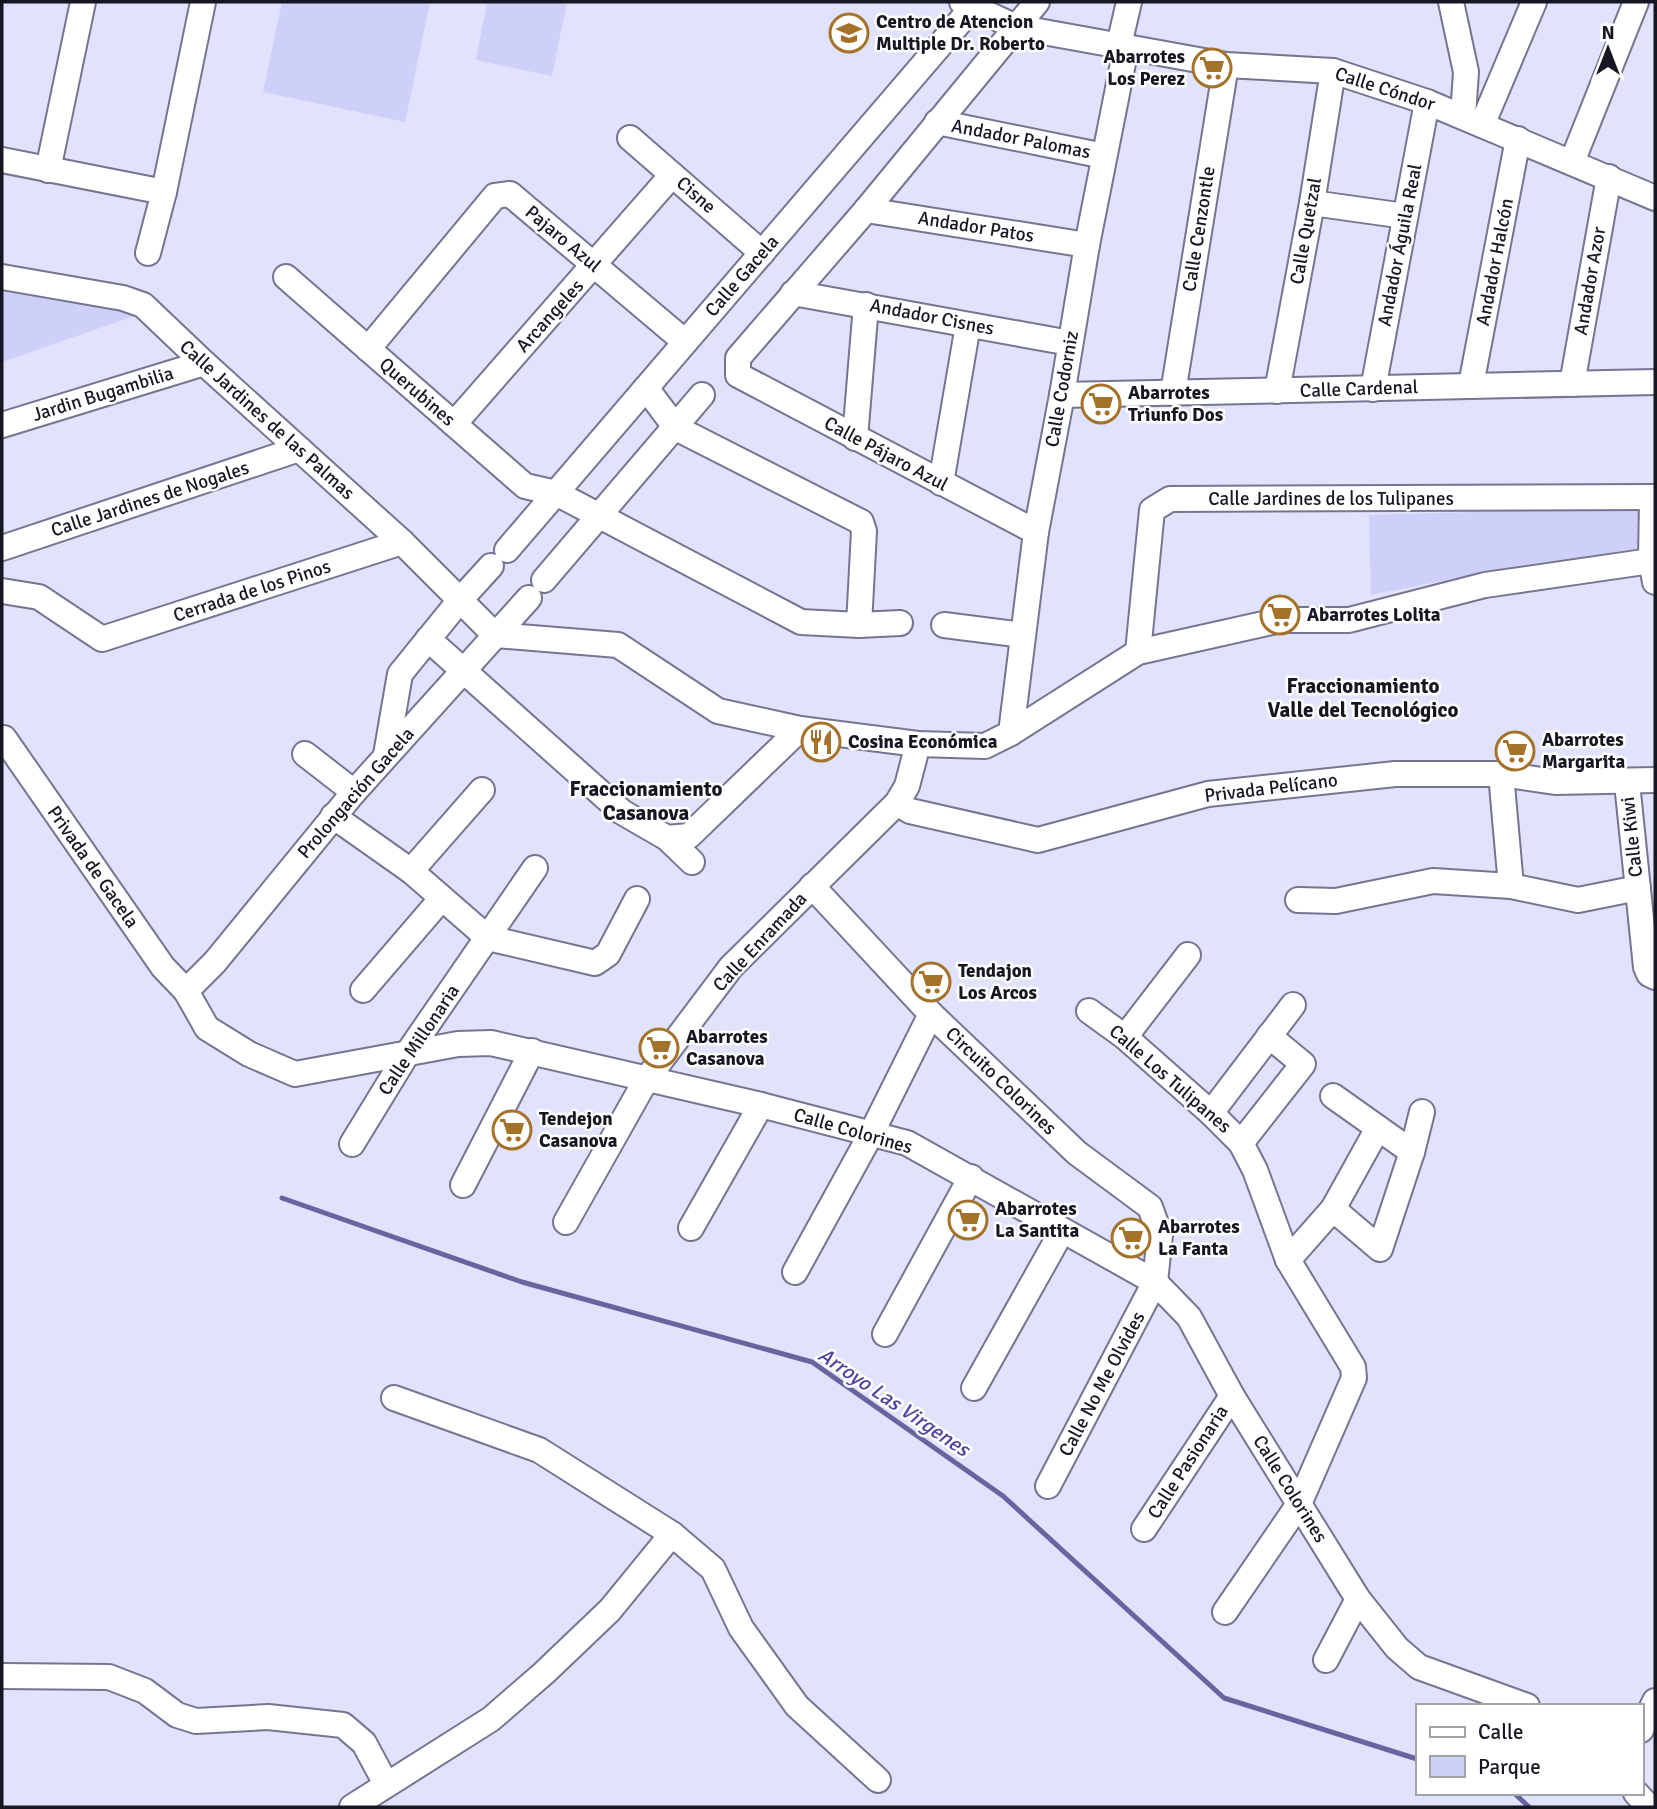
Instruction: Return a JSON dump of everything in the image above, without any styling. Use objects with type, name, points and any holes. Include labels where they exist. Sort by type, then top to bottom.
[{"type":"street","points":[[48,170],[83,2]]},
{"type":"street","points":[[148,253],[164,192],[203,2]]},
{"type":"street","points":[[793,293],[866,210],[1037,2]]},
{"type":"street","name":"Calle Codorniz","points":[[1011,733],[1036,532],[1062,396],[1129,2]]},
{"type":"street","points":[[1451,2],[1473,120]]},
{"type":"street","points":[[1473,120],[1534,2]]},
{"type":"street","points":[[1572,163],[1636,2]]},
{"type":"street","name":"Calle Cóndor","points":[[971,3],[1016,27],[1226,65],[1333,71],[1473,120],[1655,198]]},
{"type":"street","name":"Calle Gacela","points":[[386,755],[400,674],[460,600],[556,493],[762,253],[971,3]]},
{"type":"street","name":"Calle Cenzontle","points":[[1173,393],[1226,65]]},
{"type":"street","name":"Calle Quetzal","points":[[1277,391],[1333,71]]},
{"type":"street","name":"Andador Águila Real","points":[[1373,389],[1427,102]]},
{"type":"street","name":"Andador Palomas","points":[[937,122],[1104,156]]},
{"type":"street","name":"Cisne","points":[[630,138],[762,253]]},
{"type":"street","name":"Andador Halcón","points":[[1471,385],[1518,139]]},
{"type":"street","points":[[2,160],[164,192]]},
{"type":"street","name":"Arcangeles","points":[[454,424],[672,175]]},
{"type":"street","name":"Andador Azor","points":[[1572,384],[1609,177]]},
{"type":"street","name":"Pajaro Azul","points":[[368,349],[495,196],[510,194],[684,341]]},
{"type":"street","points":[[1312,202],[1405,216]]},
{"type":"street","name":"Andador Patos","points":[[866,210],[1087,245]]},
{"type":"street","name":"Calle Jardines de las Palmas","points":[[2,277],[123,298],[143,305],[402,542],[495,635]]},
{"type":"street","name":"Querubines","points":[[286,277],[525,486],[556,493],[801,622],[859,625],[900,623]]},
{"type":"street","name":"Andador Cisnes","points":[[793,293],[1070,343]]},
{"type":"street","name":"Calle Pájaro Azul","points":[[793,293],[738,358],[738,375],[1036,532]]},
{"type":"street","points":[[855,438],[866,305]]},
{"type":"street","points":[[940,483],[968,324]]},
{"type":"street","name":"Jardin Bugambilia","points":[[2,425],[204,363]]},
{"type":"street","name":"Calle Cardenal","points":[[1062,396],[1655,382]]},
{"type":"street","points":[[646,388],[676,428],[861,522],[864,531],[859,625]]},
{"type":"street","name":"Prolongación Gacela","points":[[186,991],[215,962],[333,816],[537,589],[702,395]]},
{"type":"street","name":"Calle Jardines de Nogales","points":[[2,548],[299,449]]},
{"type":"street","points":[[495,635],[618,645],[718,711],[800,729],[918,744],[985,746],[1011,733],[1138,652],[1281,620],[1349,620],[1485,585],[1653,571],[1654,497]]},
{"type":"street","name":"Calle Jardines de los Tulipanes","points":[[1138,652],[1152,510],[1170,499],[1654,497]]},
{"type":"street","name":"Cerrada de los Pinos","points":[[2,591],[39,597],[103,639],[402,542]]},
{"type":"street","points":[[944,625],[1023,635]]},
{"type":"street","points":[[428,639],[622,812],[667,838],[692,862]]},
{"type":"street","points":[[667,838],[689,836],[800,729]]},
{"type":"street","name":"Privada de Gacela","points":[[4,738],[163,968],[186,991]]},
{"type":"street","name":"Calle Enramada","points":[[566,1222],[646,1080],[731,967],[897,803],[907,786],[918,744]]},
{"type":"street","points":[[305,754],[354,792]]},
{"type":"street","name":"Privada Pelícano","points":[[897,803],[910,811],[1038,840],[1208,793],[1395,774],[1501,774],[1555,782],[1627,783],[1655,780]]},
{"type":"street","points":[[1501,774],[1511,886]]},
{"type":"street","name":"Calle Kiwi","points":[[1627,783],[1646,967],[1652,975]]},
{"type":"street","points":[[411,872],[481,790]]},
{"type":"street","points":[[333,816],[411,872],[488,937],[595,963],[608,954],[637,899]]},
{"type":"street","name":"Calle Millonaria","points":[[352,1144],[407,1054],[535,868]]},
{"type":"street","points":[[1298,900],[1336,901],[1433,881],[1511,886],[1577,900],[1638,888]]},
{"type":"street","name":"Circuito Colorines","points":[[812,886],[931,1014],[1077,1153],[1150,1207],[1160,1235],[1155,1282]]},
{"type":"street","points":[[363,990],[442,898]]},
{"type":"street","points":[[1125,1037],[1188,955]]},
{"type":"street","name":"Calle Colorines","points":[[186,991],[207,1028],[248,1054],[295,1074],[458,1044],[491,1043],[761,1105],[907,1143],[971,1177],[1155,1282],[1189,1317],[1232,1395],[1358,1598],[1397,1648],[1419,1667],[1521,1704]]},
{"type":"street","points":[[1211,1113],[1293,1005]]},
{"type":"street","name":"Calle Los Tulipanes","points":[[1089,1011],[1125,1037],[1241,1143],[1255,1171],[1289,1260],[1353,1367],[1354,1378],[1299,1504]]},
{"type":"street","points":[[795,1272],[871,1133],[931,1014]]},
{"type":"street","points":[[1241,1143],[1303,1064],[1269,1036]]},
{"type":"street","points":[[463,1185],[532,1051]]},
{"type":"street","points":[[1333,1096],[1412,1152]]},
{"type":"street","points":[[691,1228],[761,1105]]},
{"type":"street","points":[[1333,1209],[1380,1249],[1412,1152],[1422,1112]]},
{"type":"street","points":[[1289,1260],[1333,1209],[1378,1128]]},
{"type":"street","points":[[885,1334],[971,1177]]},
{"type":"street","points":[[974,1388],[1062,1231]]},
{"type":"street","name":"Calle No Me Olvides","points":[[1048,1486],[1155,1282]]},
{"type":"street","name":"Calle Pasionaria","points":[[1144,1530],[1232,1395]]},
{"type":"street","points":[[394,1398],[539,1450],[672,1534],[713,1569],[741,1628],[797,1706],[878,1780]]},
{"type":"street","points":[[1225,1612],[1299,1504]]},
{"type":"street","points":[[352,1807],[491,1719],[610,1611],[672,1534]]},
{"type":"street","points":[[1326,1660],[1358,1598]]},
{"type":"street","points":[[2,1675],[109,1677],[145,1691],[177,1715],[196,1721],[268,1717],[343,1725],[364,1743],[386,1784]]},
{"type":"street","points":[[1643,1726],[1655,1701]]},
{"type":"green space","points":[[282,2],[430,2],[405,122],[263,92]]},
{"type":"green space","points":[[487,2],[567,2],[552,76],[476,60]]},
{"type":"green space","points":[[2,288],[140,314],[2,362]]},
{"type":"green space","points":[[1644,507],[1644,550],[1527,564],[1371,595],[1369,515]]},
{"type":"waterway","name":"Arroyo Las Virgenes","points":[[282,1198],[522,1282],[812,1362],[1003,1496],[1224,1698],[1416,1759]]},
{"type":"waterway","name":"Arroyo Las Virgenes","points":[[1516,1795],[1529,1807]]},
{"type":"place","name":"Centro de Atencion Multiple Dr. Roberto","points":[[849,33]]},
{"type":"place","name":"Abarrotes Los Perez","points":[[1212,68]]},
{"type":"place","name":"Abarrotes Triunfo Dos","points":[[1101,404]]},
{"type":"place","name":"Abarrotes Lolita","points":[[1280,615]]},
{"type":"place","name":"Cosina Económica","points":[[821,742]]},
{"type":"place","name":"Abarrotes Margarita","points":[[1515,751]]},
{"type":"place","name":"Tendajon Los Arcos","points":[[931,982]]},
{"type":"place","name":"Abarrotes Casanova","points":[[659,1048]]},
{"type":"place","name":"Tendejon Casanova","points":[[512,1130]]},
{"type":"place","name":"Abarrotes La Santita","points":[[968,1220]]},
{"type":"place","name":"Abarrotes La Fanta","points":[[1131,1238]]},
{"type":"district","name":"Fraccionamiento Valle del Tecnológico","points":[[1363,698]]},
{"type":"district","name":"Fraccionamiento Casanova","points":[[646,801]]}]
